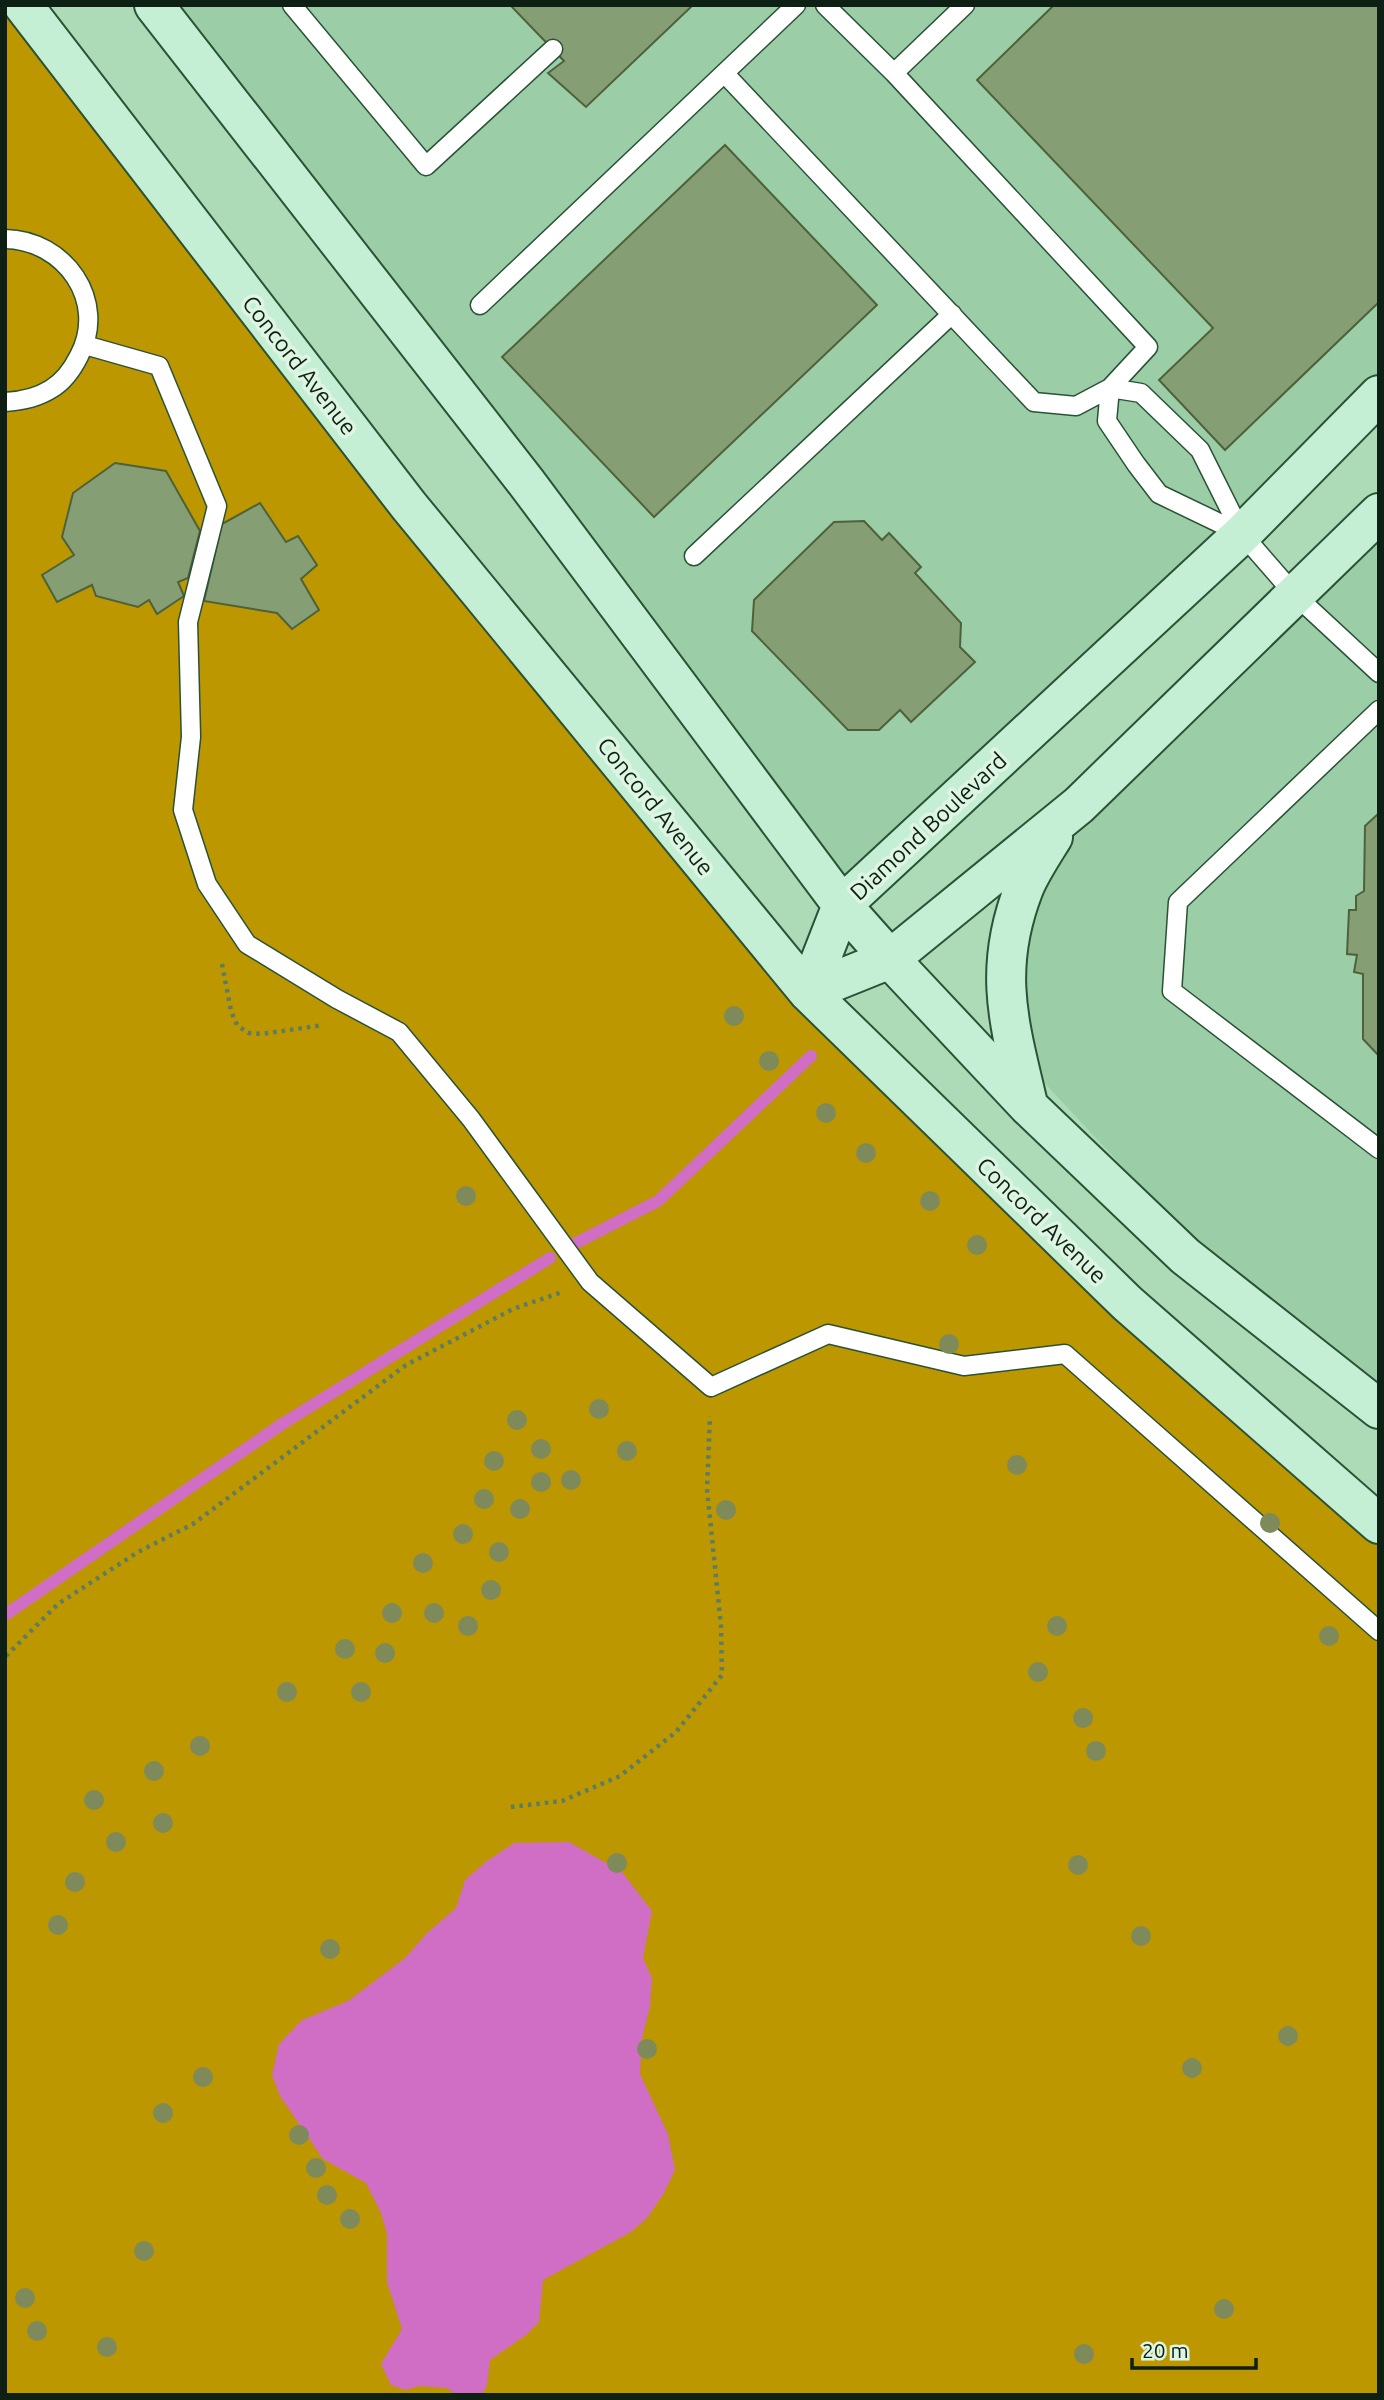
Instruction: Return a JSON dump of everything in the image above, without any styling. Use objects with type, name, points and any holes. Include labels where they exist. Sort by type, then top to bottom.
[{"type":"main road","name":"Concord Avenue","points":[[23,5],[409,506],[808,992],[1127,1303],[1379,1524]]},
{"type":"main road","points":[[154,5],[526,482],[842,905],[1028,1106],[1185,1256],[1379,1409]]},
{"type":"main road","name":"Diamond Boulevard","points":[[808,992],[842,905],[1242,534],[1379,396]]},
{"type":"main road","points":[[808,992],[890,959],[1079,805],[1379,513]]},
{"type":"main road","points":[[1028,1106],[1008,1019],[1005,984],[1009,936],[1025,886],[1064,817]]},
{"type":"lane","points":[[292,5],[426,166],[553,49]]},
{"type":"lane","points":[[480,305],[796,5]]},
{"type":"lane","points":[[725,74],[1034,402],[1076,406],[1110,387],[1148,346],[894,73],[825,5]]},
{"type":"lane","points":[[894,73],[965,5]]},
{"type":"lane","points":[[5,239],[23,239],[48,249],[69,267],[83,290],[89,318],[85,345],[72,369],[53,388],[29,400],[5,402]]},
{"type":"lane","points":[[694,556],[952,314]]},
{"type":"lane","points":[[85,345],[159,366],[217,506],[188,622],[191,737],[183,810],[207,884],[247,944],[337,999],[398,1032],[471,1119],[590,1282],[711,1387],[828,1334],[964,1366],[1065,1354],[1379,1631]]},
{"type":"lane","points":[[1110,387],[1141,393],[1200,450],[1242,534],[1294,595],[1379,673]]},
{"type":"lane","points":[[1110,387],[1107,421],[1159,494],[1242,534]]},
{"type":"lane","points":[[1379,710],[1178,902],[1172,991],[1379,1149]]},
{"type":"path","points":[[6,1656],[58,1604],[138,1552],[194,1524],[405,1365],[513,1309],[590,1282]]},
{"type":"path","points":[[511,1807],[562,1801],[620,1776],[676,1732],[722,1675],[721,1626],[707,1489],[711,1387]]},
{"type":"shaded area","points":[[5,5],[808,992],[1379,1524],[1379,2395],[5,2395]]},
{"type":"shaded area","points":[[154,5],[1379,5],[1379,395],[842,905]]},
{"type":"shaded area","points":[[1379,513],[1379,1397],[1190,1239],[1040,1078],[1021,1010],[1028,906],[1079,805]]},
{"type":"shaded area","points":[[569,1842],[622,1872],[652,1911],[643,1958],[652,1978],[650,2007],[642,2038],[640,2074],[668,2134],[675,2170],[647,2218],[631,2232],[543,2280],[539,2322],[526,2335],[490,2360],[487,2385],[482,2395],[457,2395],[447,2388],[419,2386],[405,2390],[391,2385],[381,2364],[402,2329],[387,2282],[387,2234],[381,2213],[366,2183],[323,2159],[280,2096],[272,2075],[279,2044],[302,2020],[348,2001],[405,1958],[427,1933],[456,1908],[465,1880],[487,1861],[514,1843]]},
{"type":"building","points":[[510,5],[693,5],[586,107],[548,73],[564,61]]},
{"type":"building","points":[[1054,5],[1379,5],[1379,302],[1225,450],[1159,380],[1213,328],[977,80]]},
{"type":"building","points":[[725,145],[877,305],[654,517],[502,357]]},
{"type":"building","points":[[115,463],[166,471],[200,531],[188,578],[178,582],[184,596],[157,614],[149,600],[138,607],[96,596],[92,585],[57,602],[42,575],[74,555],[62,537],[73,493]]},
{"type":"building","points":[[260,503],[286,542],[298,536],[317,565],[301,579],[319,610],[292,629],[277,613],[204,601],[222,524]]},
{"type":"building","points":[[864,521],[882,540],[889,533],[921,567],[915,573],[961,623],[960,647],[975,662],[911,722],[900,710],[879,730],[848,730],[752,631],[754,600],[834,522]]},
{"type":"building","points":[[1379,813],[1379,1056],[1363,1039],[1363,974],[1354,972],[1357,955],[1347,954],[1349,910],[1356,910],[1356,896],[1364,891],[1365,826]]},
{"type":"waterway","points":[[576,1243],[658,1201],[811,1056]]},
{"type":"waterway","points":[[5,1615],[282,1424],[550,1258]]}]
